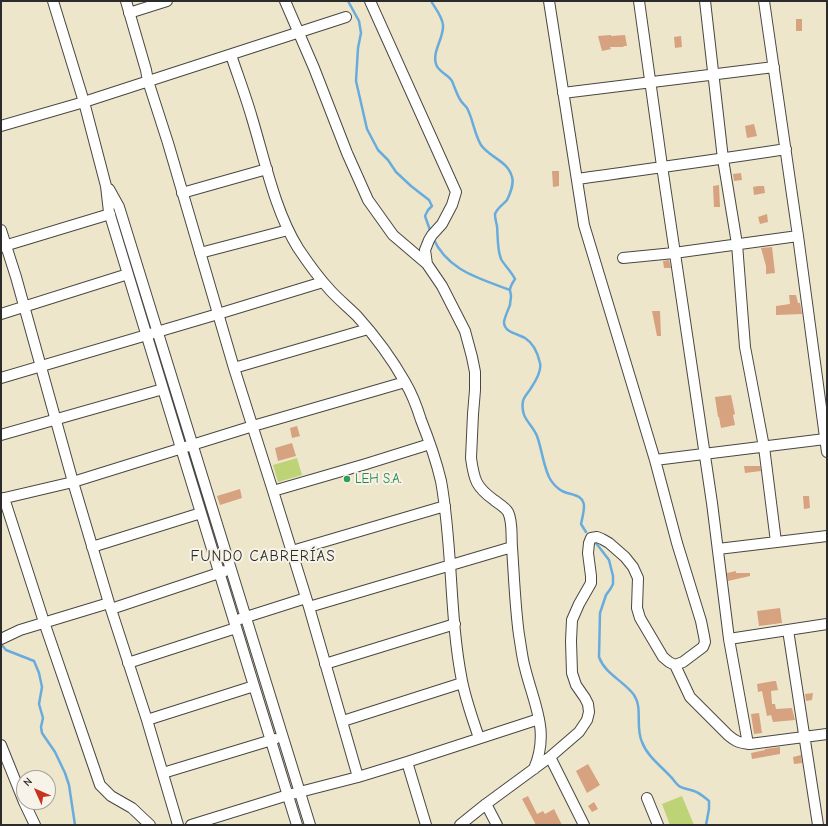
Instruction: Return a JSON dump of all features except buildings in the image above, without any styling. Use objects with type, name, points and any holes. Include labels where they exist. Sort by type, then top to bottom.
[{"type":"street","points":[[53,1],[84,102],[106,186],[110,214],[297,825]]},
{"type":"street","points":[[126,1],[148,81],[234,368],[292,551],[358,777]]},
{"type":"street","points":[[129,13],[167,1]]},
{"type":"street","points":[[285,1],[314,68],[347,153],[368,200],[394,235],[427,264],[442,286],[465,331],[475,372],[471,458],[473,471],[478,486],[484,493],[507,511],[511,524],[519,633],[524,667],[539,719],[541,739],[539,755],[534,769]]},
{"type":"street","points":[[370,1],[456,192],[452,205],[442,224],[432,235],[426,246],[425,250],[427,264]]},
{"type":"street","points":[[549,1],[584,225],[655,460],[704,636],[705,642],[703,646],[683,662],[675,665]]},
{"type":"street","points":[[639,1],[674,253],[718,549],[729,639],[748,744]]},
{"type":"street","points":[[705,1],[723,159],[737,244],[745,347],[764,447],[776,542]]},
{"type":"street","points":[[764,1],[786,149],[827,452]]},
{"type":"street","points":[[1,126],[84,102],[346,17]]},
{"type":"street","points":[[231,55],[252,116],[267,170],[288,230],[299,249],[330,291],[356,315],[387,353],[411,394],[430,444],[437,464],[445,506],[458,657],[462,683],[479,738]]},
{"type":"street","points":[[563,93],[774,67]]},
{"type":"street","points":[[577,179],[786,149]]},
{"type":"street","points":[[182,193],[267,170]]},
{"type":"street","points":[[106,186],[119,207],[310,825]]},
{"type":"street","points":[[3,246],[110,214]]},
{"type":"street","points":[[1,230],[3,246],[24,307],[92,547],[147,720],[178,825]]},
{"type":"street","points":[[200,253],[288,230]]},
{"type":"street","points":[[623,258],[674,253],[798,236]]},
{"type":"street","points":[[1,314],[128,274]]},
{"type":"street","points":[[1,378],[323,282]]},
{"type":"street","points":[[234,368],[368,329]]},
{"type":"street","points":[[150,825],[132,808],[111,796],[100,785],[3,498],[73,482],[193,444],[405,382]]},
{"type":"street","points":[[1,436],[163,389]]},
{"type":"street","points":[[655,460],[825,439]]},
{"type":"street","points":[[273,491],[430,444]]},
{"type":"street","points":[[292,551],[445,506]]},
{"type":"street","points":[[92,547],[201,512]]},
{"type":"street","points":[[718,549],[827,536]]},
{"type":"street","points":[[460,825],[550,757],[579,732],[587,720],[589,712],[585,698],[576,685],[572,673],[571,641],[572,620],[578,604],[591,583],[588,543],[591,538],[597,537],[602,539],[626,557],[638,578],[637,608],[640,618],[664,657],[675,665],[690,697],[733,740],[748,744],[827,734]]},
{"type":"street","points":[[128,663],[235,624],[245,617],[450,565],[512,547]]},
{"type":"street","points":[[1,639],[20,630],[44,622],[110,606],[231,570]]},
{"type":"street","points":[[325,664],[455,624]]},
{"type":"street","points":[[729,639],[827,624]]},
{"type":"street","points":[[788,630],[818,825]]},
{"type":"street","points":[[342,721],[462,683]]},
{"type":"street","points":[[147,720],[254,686]]},
{"type":"street","points":[[191,825],[288,795],[358,777],[539,719]]},
{"type":"street","points":[[163,773],[282,737]]},
{"type":"street","points":[[1,745],[16,782]]},
{"type":"street","points":[[550,757],[584,825]]},
{"type":"street","points":[[407,762],[423,824]]},
{"type":"street","points":[[647,798],[658,825]]},
{"type":"street","points":[[486,804],[497,825]]},
{"type":"street","points":[[28,810],[35,825]]},
{"type":"green space","points":[[297,458],[302,475],[278,482],[273,465]]},
{"type":"green space","points":[[682,796],[694,825],[670,825],[662,804]]},
{"type":"waterway","points":[[348,1],[359,21],[361,33],[358,48],[356,81],[367,129],[378,150],[388,160],[396,172],[429,200],[432,206],[425,216],[431,233]]},
{"type":"waterway","points":[[431,1],[440,15],[443,25],[442,35],[435,59],[437,67],[452,81],[461,102],[469,112],[481,145],[507,167],[512,177],[512,185],[508,198],[495,214],[498,247],[501,259],[515,279],[510,289],[510,305],[504,322],[506,329],[528,340],[538,356],[540,363],[539,373],[525,396],[523,401],[523,412],[537,436],[545,467],[551,480],[562,491],[581,498],[584,506],[581,524],[586,532]]},
{"type":"waterway","points":[[433,238],[439,249],[456,266],[476,277],[510,290]]},
{"type":"waterway","points":[[596,543],[609,560],[613,576],[613,584],[606,595],[600,613],[599,657],[610,673],[630,690],[637,700],[640,736],[647,752],[678,785],[682,788],[692,790],[702,795],[709,801],[706,825]]},
{"type":"waterway","points":[[1,644],[6,650],[34,661],[39,673],[42,687],[39,704],[43,718],[41,727],[42,733],[55,752],[65,773],[69,785],[75,825]]},
{"type":"place","name":"LEH S.A.","points":[[347,479]]},
{"type":"district","name":"FUNDO CABRERÍAS","points":[[263,557]]}]
